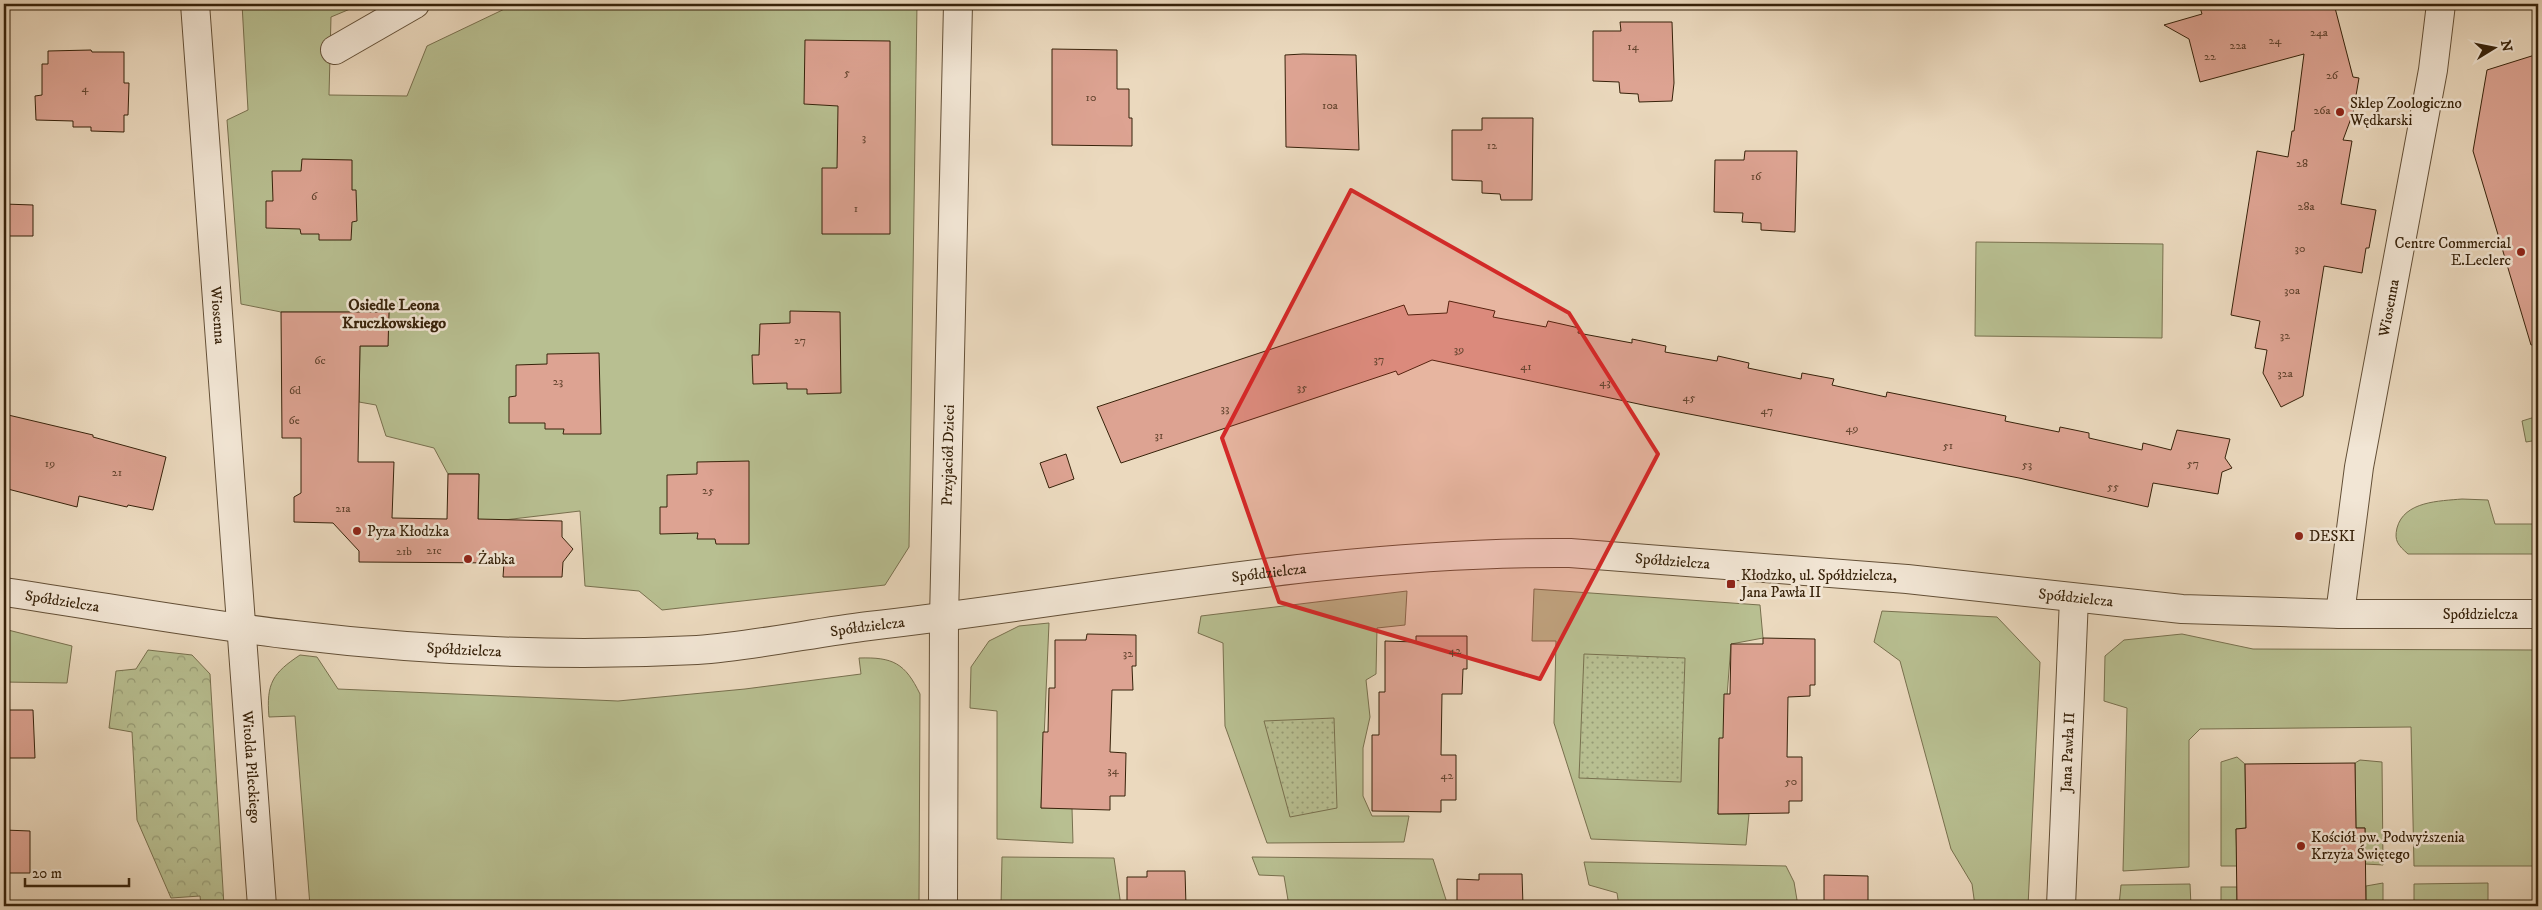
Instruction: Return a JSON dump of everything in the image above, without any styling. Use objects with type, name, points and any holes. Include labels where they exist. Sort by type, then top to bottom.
[{"type":"street","name":"Wiosenna","points":[[195,4],[241,628]]},
{"type":"street","points":[[335,50],[415,4]]},
{"type":"street","name":"Przyjaciół Dzieci","points":[[943,906],[944,619],[958,4]]},
{"type":"street","name":"Wiosenna","points":[[2340,614],[2358,467],[2433,70],[2441,4]]},
{"type":"street","name":"Spółdzielcza","points":[[4,592],[297,636],[527,654],[700,650],[868,626],[944,619],[1172,586],[1410,558],[1515,552],[1570,553],[1907,579],[2182,609],[2340,614],[2538,614]]},
{"type":"street","name":"Jana Pawła II","points":[[2061,906],[2074,598]]},
{"type":"street","name":"Witolda Pileckiego","points":[[241,628],[262,906]]},
{"type":"highlighted area","points":[[1351,190],[1569,313],[1658,454],[1540,679],[1279,602],[1222,438]]},
{"type":"green space","points":[[242,4],[362,4],[331,17],[329,95],[407,96],[427,46],[515,4],[917,4],[909,547],[885,585],[662,610],[639,591],[585,586],[580,511],[504,520],[478,530],[479,474],[448,474],[434,448],[386,436],[376,405],[359,402],[360,346],[388,346],[389,312],[281,312],[241,304],[227,120],[248,110]]},
{"type":"green space","points":[[1976,242],[2163,244],[2162,338],[1975,336]]},
{"type":"green space","points":[[2538,416],[2538,440],[2526,442],[2522,421]]},
{"type":"green space","points":[[2462,499],[2488,500],[2495,524],[2538,524],[2538,554],[2408,554],[2399,545],[2396,536],[2397,528],[2407,512],[2424,504]]},
{"type":"green space","points":[[1534,589],[1760,605],[1763,638],[1731,644],[1718,814],[1749,814],[1746,845],[1591,839],[1554,723],[1556,641],[1532,641]]},
{"type":"green space","points":[[1407,591],[1405,625],[1377,628],[1376,674],[1366,680],[1370,717],[1363,748],[1363,796],[1372,816],[1409,816],[1404,842],[1267,843],[1225,726],[1223,643],[1198,633],[1201,616]]},
{"type":"green space","points":[[1882,611],[1997,617],[2040,662],[2028,906],[1975,906],[1972,884],[1951,849],[1900,661],[1874,642]]},
{"type":"green space","points":[[1049,623],[1041,808],[1072,808],[1073,843],[997,839],[997,711],[970,708],[971,667],[989,641],[1019,626]]},
{"type":"green space","points":[[4,629],[72,646],[67,683],[4,682]]},
{"type":"green space","points":[[2182,634],[2253,649],[2538,650],[2538,866],[2414,866],[2411,727],[2200,729],[2189,740],[2189,867],[2123,871],[2127,708],[2104,701],[2105,656],[2124,640]]},
{"type":"green space","points":[[148,650],[192,655],[210,674],[224,906],[201,906],[200,896],[171,898],[137,820],[132,732],[109,728],[116,671],[136,669]]},
{"type":"green space","points":[[1584,654],[1685,658],[1681,782],[1579,778]]},
{"type":"green space","points":[[300,655],[317,657],[338,689],[618,701],[745,689],[861,674],[859,658],[881,659],[897,664],[909,675],[920,694],[919,906],[310,906],[295,716],[269,717],[268,705],[270,687],[273,680],[283,668]]},
{"type":"green space","points":[[1334,718],[1337,808],[1290,817],[1264,721]]},
{"type":"green space","points":[[2237,757],[2245,764],[2246,828],[2236,829],[2237,866],[2221,866],[2221,762]]},
{"type":"green space","points":[[2360,760],[2382,762],[2383,865],[2365,864],[2365,828],[2356,828],[2355,763]]},
{"type":"green space","points":[[1002,857],[1114,858],[1121,906],[1001,906]]},
{"type":"green space","points":[[1252,857],[1433,859],[1448,906],[1289,906],[1284,876],[1259,875]]},
{"type":"green space","points":[[1584,862],[1786,866],[1794,882],[1798,906],[1619,906],[1617,893],[1589,885]]},
{"type":"green space","points":[[2383,883],[2383,906],[2366,906],[2366,886]]},
{"type":"green space","points":[[2488,883],[2488,906],[2414,906],[2414,884]]},
{"type":"green space","points":[[2190,884],[2191,906],[2119,906],[2121,885]]},
{"type":"green space","points":[[2221,887],[2237,887],[2237,906],[2221,906]]},
{"type":"building","points":[[2199,4],[2334,4],[2353,77],[2359,78],[2353,113],[2343,140],[2352,141],[2341,204],[2376,210],[2369,248],[2366,248],[2362,273],[2324,266],[2303,396],[2281,407],[2263,373],[2267,350],[2255,348],[2260,321],[2231,315],[2257,151],[2288,157],[2292,131],[2294,131],[2304,54],[2200,82],[2189,39],[2164,25],[2202,14]]},
{"type":"building","points":[[1620,22],[1672,22],[1674,83],[1672,101],[1639,102],[1638,94],[1620,93],[1619,82],[1593,81],[1593,31],[1621,31]]},
{"type":"building","points":[[805,40],[890,41],[890,234],[822,234],[822,168],[837,168],[838,106],[804,104]]},
{"type":"building","points":[[1052,49],[1117,50],[1117,89],[1129,89],[1129,118],[1132,118],[1132,146],[1052,145]]},
{"type":"building","points":[[91,50],[92,52],[124,52],[124,83],[129,83],[128,115],[124,115],[124,132],[91,131],[91,127],[73,127],[73,121],[36,120],[35,96],[42,95],[42,64],[48,64],[48,51]]},
{"type":"building","name":"Centre Commercial E.Leclerc","points":[[2538,54],[2538,344],[2531,345],[2473,151],[2487,70]]},
{"type":"building","points":[[1285,55],[1356,55],[1359,150],[1286,147]]},
{"type":"building","points":[[1482,118],[1533,118],[1532,200],[1501,200],[1500,194],[1482,193],[1482,181],[1452,180],[1452,130],[1482,130]]},
{"type":"building","points":[[1745,151],[1797,151],[1795,232],[1761,230],[1761,223],[1742,222],[1743,213],[1714,212],[1715,160],[1744,160]]},
{"type":"building","points":[[302,159],[352,160],[352,190],[356,190],[357,221],[352,222],[351,240],[319,240],[319,234],[301,234],[300,229],[266,228],[266,201],[273,201],[272,171],[301,171]]},
{"type":"building","points":[[4,204],[33,205],[33,236],[4,236]]},
{"type":"building","points":[[1449,301],[1495,311],[1493,317],[1546,327],[1548,321],[1579,328],[1578,333],[1632,343],[1632,339],[1666,346],[1665,352],[1717,361],[1718,356],[1749,363],[1748,368],[1801,379],[1802,373],[1834,379],[1832,385],[1886,397],[1887,392],[2006,416],[2005,421],[2059,432],[2060,427],[2089,433],[2089,438],[2142,450],[2143,443],[2171,450],[2177,430],[2230,439],[2225,458],[2232,468],[2222,472],[2218,494],[2153,483],[2148,507],[2019,478],[1648,406],[1432,360],[1398,375],[1396,371],[1121,463],[1097,407],[1404,305],[1408,315],[1447,313]]},
{"type":"building","points":[[790,311],[840,312],[841,393],[807,394],[807,389],[787,389],[787,383],[753,384],[752,355],[759,355],[760,324],[790,323]]},
{"type":"building","points":[[281,312],[389,312],[388,346],[360,346],[358,462],[394,462],[392,518],[447,519],[448,474],[479,474],[478,519],[562,521],[562,537],[573,549],[563,562],[562,577],[503,577],[504,563],[359,562],[359,551],[333,523],[294,522],[294,497],[301,493],[301,438],[282,438]]},
{"type":"building","points":[[599,353],[601,434],[563,434],[564,429],[545,429],[545,423],[509,423],[509,397],[516,396],[516,365],[547,364],[547,354]]},
{"type":"building","points":[[4,414],[93,435],[93,437],[166,457],[153,510],[128,505],[127,507],[79,496],[77,507],[4,488]]},
{"type":"building","points":[[1066,454],[1074,479],[1049,488],[1040,463]]},
{"type":"building","points":[[749,461],[749,544],[716,544],[715,539],[697,539],[698,533],[660,534],[660,507],[667,507],[667,475],[697,474],[697,462]]},
{"type":"building","points":[[1087,634],[1136,635],[1136,666],[1132,666],[1133,690],[1112,690],[1110,752],[1126,753],[1125,796],[1110,796],[1110,810],[1041,808],[1043,732],[1048,732],[1049,688],[1055,688],[1055,640],[1086,640]]},
{"type":"building","points":[[1416,636],[1467,636],[1467,669],[1463,669],[1462,694],[1442,694],[1441,755],[1456,755],[1456,800],[1441,800],[1441,812],[1372,811],[1372,735],[1379,735],[1379,692],[1385,692],[1385,641],[1416,642]]},
{"type":"building","points":[[1763,638],[1815,639],[1815,685],[1810,685],[1810,696],[1788,697],[1787,757],[1802,757],[1802,801],[1789,801],[1789,813],[1718,814],[1719,738],[1723,738],[1724,694],[1730,694],[1731,644],[1763,644]]},
{"type":"building","points":[[4,710],[33,710],[35,758],[4,758]]},
{"type":"building","name":"Kościół pw. Podwyższenia Krzyża Świętego","points":[[2355,763],[2356,828],[2365,828],[2366,906],[2237,906],[2236,829],[2246,828],[2245,764]]},
{"type":"building","points":[[4,830],[30,831],[30,873],[4,873]]},
{"type":"building","points":[[1147,871],[1185,871],[1186,906],[1127,906],[1127,877],[1147,877]]},
{"type":"building","points":[[1479,874],[1522,874],[1523,906],[1457,906],[1457,879],[1479,880]]},
{"type":"building","points":[[1824,875],[1868,876],[1868,906],[1824,906]]},
{"type":"place","name":"Sklep Zoologiczno Wędkarski","points":[[2340,112]]},
{"type":"place","name":"Centre Commercial E.Leclerc","points":[[2521,252]]},
{"type":"place","name":"Pyza Kłodzka","points":[[357,531]]},
{"type":"place","name":"DESKI","points":[[2299,536]]},
{"type":"place","name":"Żabka","points":[[468,559]]},
{"type":"place","name":"Kłodzko, ul. Spółdzielcza, Jana Pawła II","points":[[1731,584]]},
{"type":"place","name":"Kościół pw. Podwyższenia Krzyża Świętego","points":[[2301,846]]},
{"type":"district","name":"Osiedle Leona Kruczkowskiego","points":[[394,313]]}]
